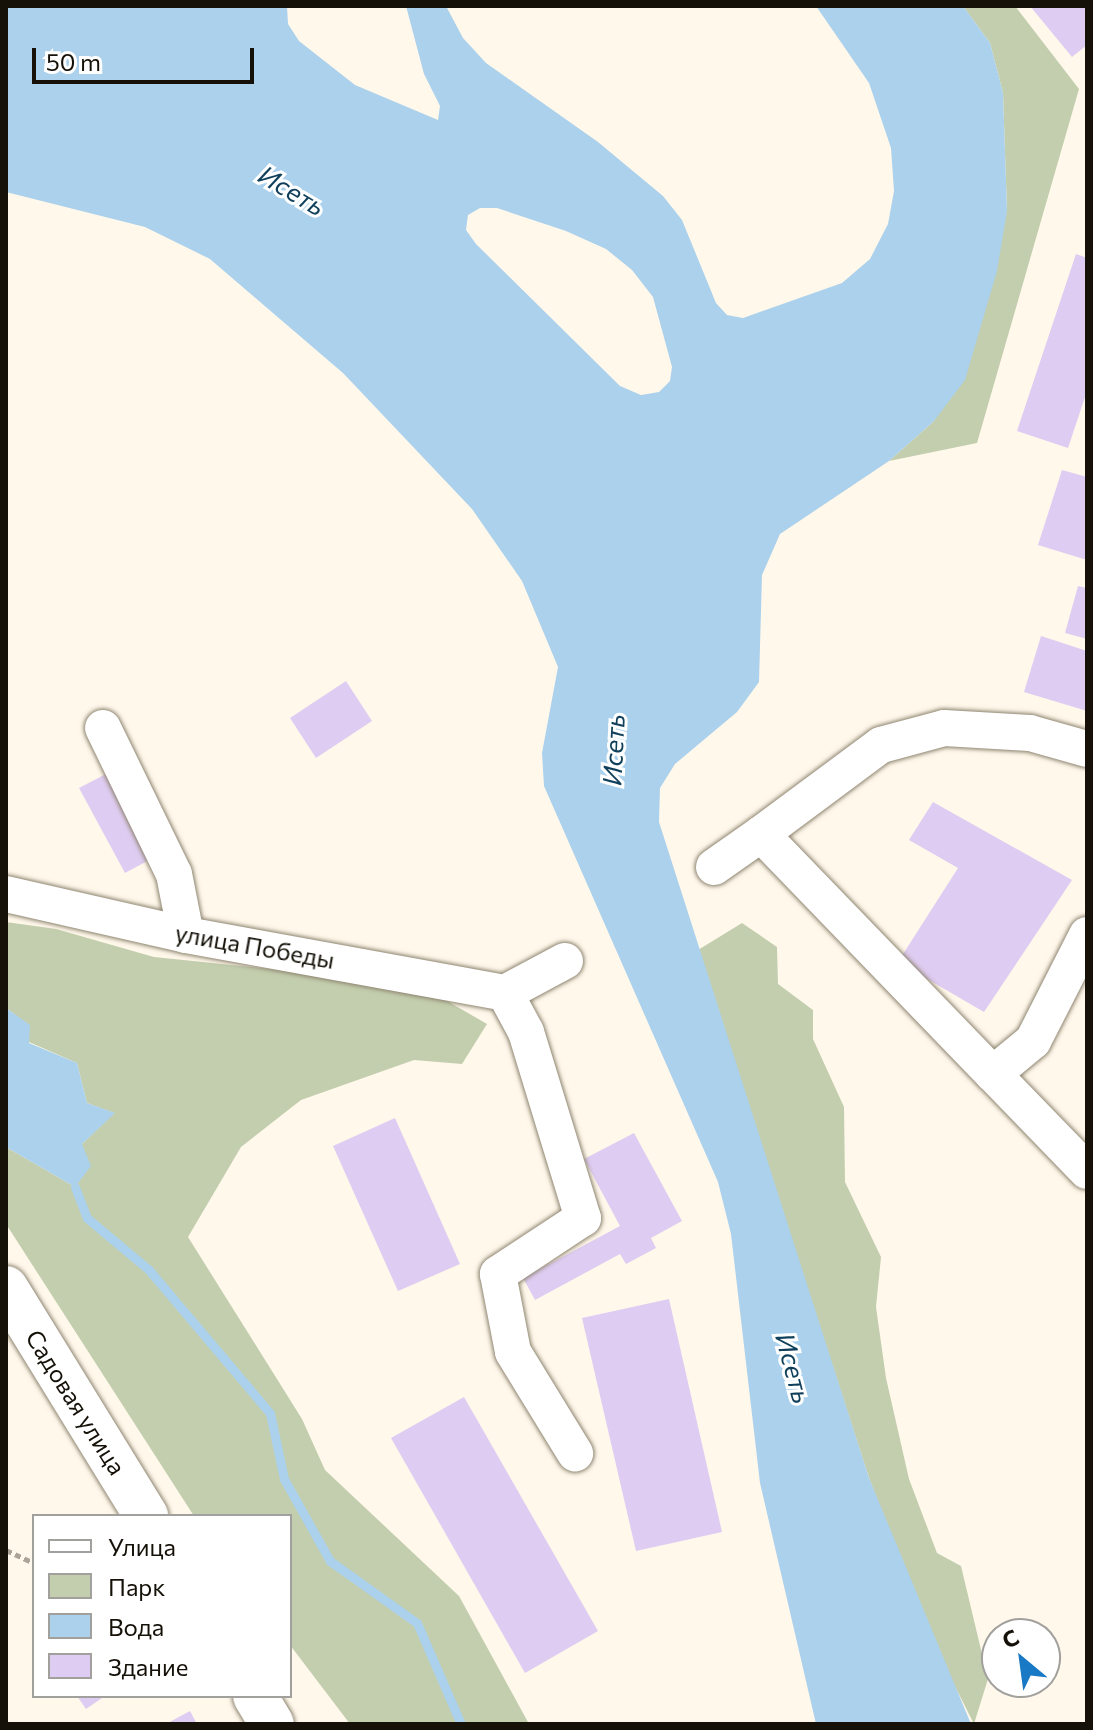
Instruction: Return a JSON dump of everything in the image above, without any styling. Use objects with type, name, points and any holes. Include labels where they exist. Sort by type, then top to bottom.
[{"type":"main road","name":"Садовая улица","points":[[6,1288],[145,1514]]},
{"type":"main road","points":[[256,1698],[272,1724]]},
{"type":"street","points":[[103,728],[174,874],[186,935]]},
{"type":"street","points":[[714,867],[881,745],[944,728],[1030,733],[1087,749]]},
{"type":"street","points":[[761,834],[1087,1171]]},
{"type":"street","name":"улица Победы","points":[[6,894],[186,935],[505,993]]},
{"type":"street","points":[[993,1074],[1033,1041],[1087,935]]},
{"type":"street","points":[[565,961],[505,993],[526,1032],[583,1218],[498,1274],[513,1352],[575,1453]]},
{"type":"path","points":[[6,1550],[32,1562]]},
{"type":"green space","points":[[963,6],[1015,6],[1079,89],[977,443],[889,461],[934,421],[1007,211],[1003,93],[990,43]]},
{"type":"green space","points":[[6,922],[56,929],[154,957],[418,984],[487,1024],[462,1064],[414,1060],[301,1100],[241,1147],[188,1237],[302,1419],[325,1470],[459,1596],[529,1724],[350,1724],[292,1648],[292,1514],[193,1514],[6,1224],[6,1147],[75,1187],[82,1144],[114,1113],[87,1103],[77,1063],[29,1042],[29,1025],[6,1008]]},
{"type":"green space","points":[[742,923],[777,947],[778,984],[813,1010],[813,1039],[844,1107],[845,1182],[881,1257],[876,1307],[886,1378],[909,1479],[937,1553],[961,1566],[981,1650],[982,1698],[974,1724],[935,1647],[869,1478],[698,950]]},
{"type":"water","name":"Исеть","points":[[6,6],[287,6],[288,24],[299,41],[355,85],[438,120],[440,106],[424,74],[406,6],[446,6],[463,38],[486,63],[598,142],[663,196],[682,220],[716,303],[727,315],[743,318],[842,283],[870,259],[888,224],[894,191],[891,148],[869,83],[816,6],[963,6],[990,43],[1003,93],[1007,211],[997,271],[965,380],[934,421],[889,461],[780,534],[762,575],[759,682],[737,712],[675,764],[660,788],[659,822],[869,1478],[971,1724],[816,1724],[760,1483],[731,1234],[718,1182],[544,786],[542,753],[558,667],[522,581],[472,509],[343,373],[210,259],[145,227],[6,192]],"holes":[[[480,208],[497,208],[566,231],[606,249],[632,270],[653,297],[672,367],[670,381],[659,392],[641,395],[620,386],[476,244],[466,230],[468,215]]]},
{"type":"water","points":[[6,1008],[30,1025],[29,1043],[77,1063],[87,1103],[115,1113],[82,1144],[91,1166],[75,1187],[6,1147]]},
{"type":"building","points":[[1030,6],[1087,6],[1087,45],[1072,57]]},
{"type":"building","points":[[1076,254],[1087,258],[1087,391],[1068,448],[1017,431]]},
{"type":"building","points":[[1062,470],[1087,477],[1087,560],[1038,545]]},
{"type":"building","points":[[1078,586],[1087,588],[1087,639],[1065,633]]},
{"type":"building","points":[[1041,636],[1087,651],[1087,711],[1024,692]]},
{"type":"building","points":[[346,681],[372,721],[316,758],[290,718]]},
{"type":"building","points":[[106,774],[151,859],[125,873],[79,788]]},
{"type":"building","points":[[933,802],[1072,880],[984,1012],[898,962],[958,868],[909,840]]},
{"type":"building","points":[[395,1118],[460,1264],[398,1291],[333,1146]]},
{"type":"building","points":[[634,1133],[682,1221],[651,1238],[656,1248],[626,1264],[620,1254],[535,1300],[523,1278],[620,1226],[584,1159]]},
{"type":"building","points":[[669,1299],[722,1532],[636,1551],[582,1318]]},
{"type":"building","points":[[464,1397],[598,1631],[525,1673],[391,1438]]},
{"type":"building","points":[[78,1698],[102,1698],[86,1709]]},
{"type":"building","points":[[190,1711],[197,1724],[166,1724]]},
{"type":"waterway","points":[[75,1187],[87,1218],[149,1270],[270,1413],[284,1479],[330,1561],[417,1623],[461,1724]]}]
